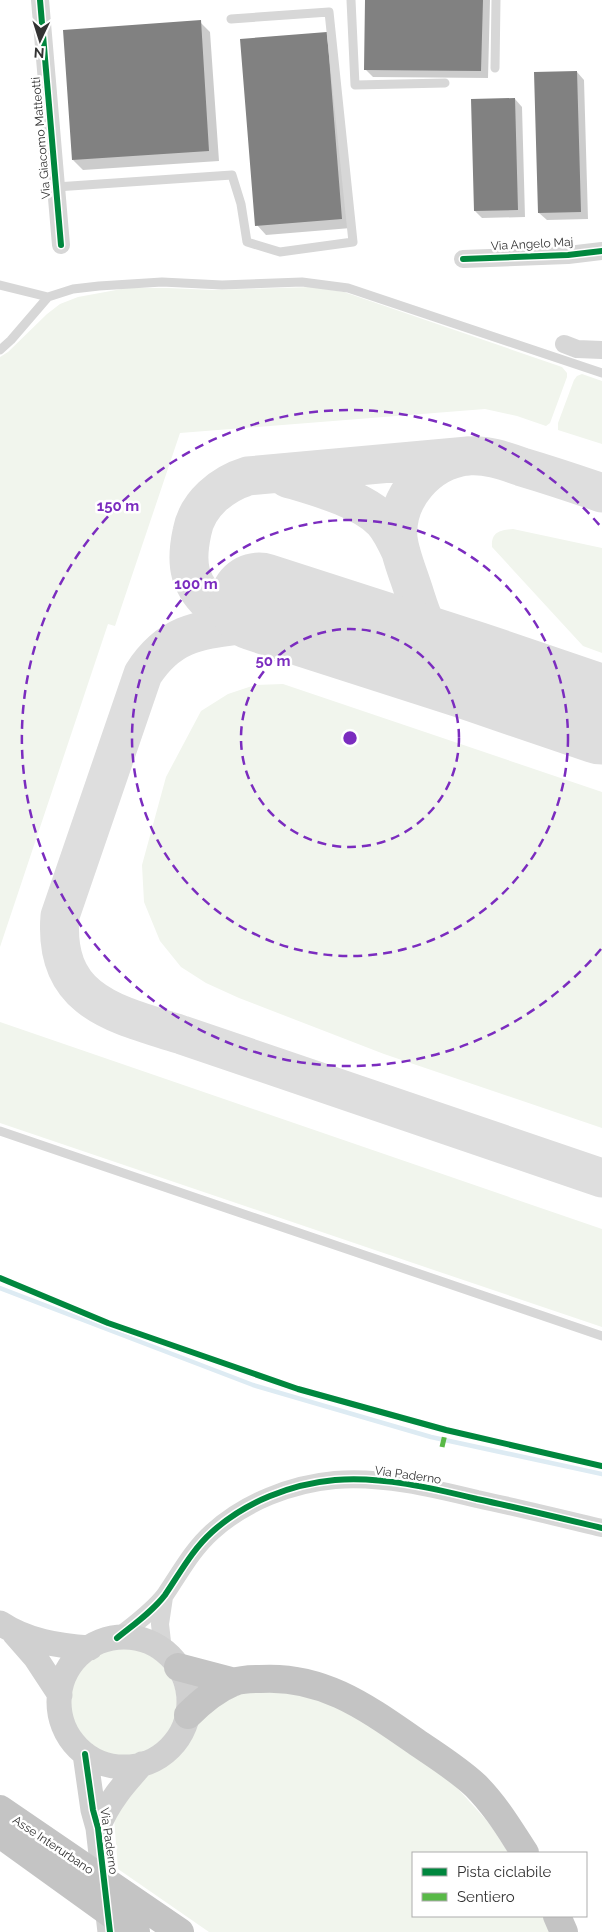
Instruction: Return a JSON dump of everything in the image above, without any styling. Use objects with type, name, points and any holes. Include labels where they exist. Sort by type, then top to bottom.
[{"type":"highway","points":[[170,1659],[235,1682],[278,1678],[301,1680],[349,1699],[420,1744],[475,1786],[504,1819],[524,1852]]},
{"type":"highway","points":[[188,1715],[208,1698],[235,1682]]},
{"type":"highway","name":"Asse Interurbano","points":[[0,1809],[180,1932]]},
{"type":"highway","name":"Asse Interurbano","points":[[0,1834],[136,1932]]},
{"type":"highway","points":[[557,1917],[564,1932]]},
{"type":"street","name":"Via Giacomo Matteotti","points":[[40,0],[61,245]]},
{"type":"street","name":"Via Angelo Maj","points":[[463,258],[568,255],[602,251]]},
{"type":"street","points":[[564,344],[576,350],[602,350]]},
{"type":"street","name":"Via Paderno","points":[[117,1638],[164,1597],[192,1553],[212,1531],[238,1512],[270,1496],[303,1486],[336,1480],[400,1483],[439,1490],[602,1528]]},
{"type":"street","name":"Via Paderno","points":[[164,1597],[160,1624],[170,1659],[187,1686],[189,1698],[188,1715],[180,1734],[173,1744],[154,1760],[142,1764],[117,1766],[105,1764],[85,1754],[70,1738],[60,1712],[60,1695],[66,1673],[72,1663],[100,1642],[117,1638],[135,1638],[146,1641],[170,1659]]},
{"type":"street","name":"Via Paderno","points":[[7,1628],[56,1645],[90,1648]]},
{"type":"street","name":"Via Paderno","points":[[7,1628],[35,1657],[60,1695]]},
{"type":"street","name":"Via Paderno","points":[[85,1754],[93,1810],[98,1828],[110,1932]]},
{"type":"street","name":"Via Paderno","points":[[98,1828],[103,1814],[114,1797],[142,1764]]},
{"type":"lane","points":[[351,0],[355,85],[445,84]]},
{"type":"lane","points":[[495,68],[496,0]]},
{"type":"lane","points":[[56,187],[232,174],[241,204],[247,242],[280,252],[353,242],[329,12],[230,19]]},
{"type":"lane","points":[[0,285],[48,297],[73,289],[162,282],[222,286],[302,282],[327,284],[365,293],[602,373]]},
{"type":"lane","points":[[0,350],[12,340],[48,297]]},
{"type":"lane","points":[[0,1130],[602,1336]]},
{"type":"shaded area","points":[[313,287],[344,292],[562,367],[567,373],[567,377],[550,423],[546,426],[517,416],[485,409],[180,433],[115,626],[108,624],[0,947],[0,357],[8,352],[60,304],[78,297],[127,288],[213,290]]},
{"type":"shaded area","points":[[582,374],[602,381],[602,444],[558,430],[558,423],[574,380]]},
{"type":"shaded area","points":[[513,529],[602,548],[602,653],[583,646],[492,547],[493,538],[497,533]]},
{"type":"shaded area","points":[[283,684],[602,792],[602,1128],[384,1054],[239,998],[206,983],[181,967],[160,941],[144,902],[142,865],[166,777],[201,711],[228,694],[255,685]]},
{"type":"shaded area","points":[[0,1022],[602,1229],[602,1327],[0,1123]]},
{"type":"shaded area","points":[[122,1648],[143,1652],[161,1664],[173,1682],[177,1703],[173,1724],[161,1742],[143,1754],[122,1758],[101,1754],[83,1742],[71,1724],[67,1703],[71,1682],[83,1664],[101,1652]]},
{"type":"shaded area","points":[[248,1687],[326,1695],[450,1780],[488,1822],[508,1852],[412,1852],[412,1917],[546,1917],[552,1932],[209,1932],[118,1869],[114,1818],[143,1778],[174,1757],[191,1734],[201,1713]]},
{"type":"building","points":[[365,0],[483,0],[481,71],[364,70]]},
{"type":"building","points":[[201,20],[209,151],[72,160],[63,30]]},
{"type":"building","points":[[327,32],[342,219],[255,226],[240,39]]},
{"type":"building","points":[[577,71],[581,212],[538,213],[534,72]]},
{"type":"building","points":[[515,98],[518,210],[474,211],[471,99]]},
{"type":"waterway","points":[[0,1288],[253,1385],[431,1437],[602,1474]]},
{"type":"taxiway","points":[[429,667],[299,622],[243,622],[224,614],[215,608],[200,592],[191,574],[189,564],[191,537],[199,513],[212,496],[229,484],[248,476],[468,456]]},
{"type":"taxiway","points":[[470,670],[451,658],[431,636],[422,616],[402,557],[398,538],[398,523],[402,509],[416,484],[439,465],[452,459],[474,456],[502,460],[602,493]]},
{"type":"taxiway","points":[[287,478],[312,485],[351,500],[374,513],[388,528],[401,552]]},
{"type":"taxiway","points":[[253,623],[204,630],[190,634],[166,648],[154,659],[143,674],[60,916],[60,945],[67,968],[78,986],[93,1000],[112,1011],[134,1020],[602,1178]]},
{"type":"runway","points":[[259,602],[602,715]]},
{"type":"marked path","points":[[442,1447],[446,1430]]},
{"type":"cycle path","points":[[40,0],[61,245]]},
{"type":"cycle path","points":[[463,259],[568,255],[602,251]]},
{"type":"cycle path","points":[[0,1278],[108,1323],[298,1389],[446,1430],[602,1466]]},
{"type":"cycle path","points":[[117,1638],[160,1601],[198,1546],[225,1521],[269,1496],[318,1482],[352,1479],[388,1481],[442,1491],[602,1528]]},
{"type":"cycle path","points":[[85,1754],[93,1810],[98,1828],[110,1932]]}]
